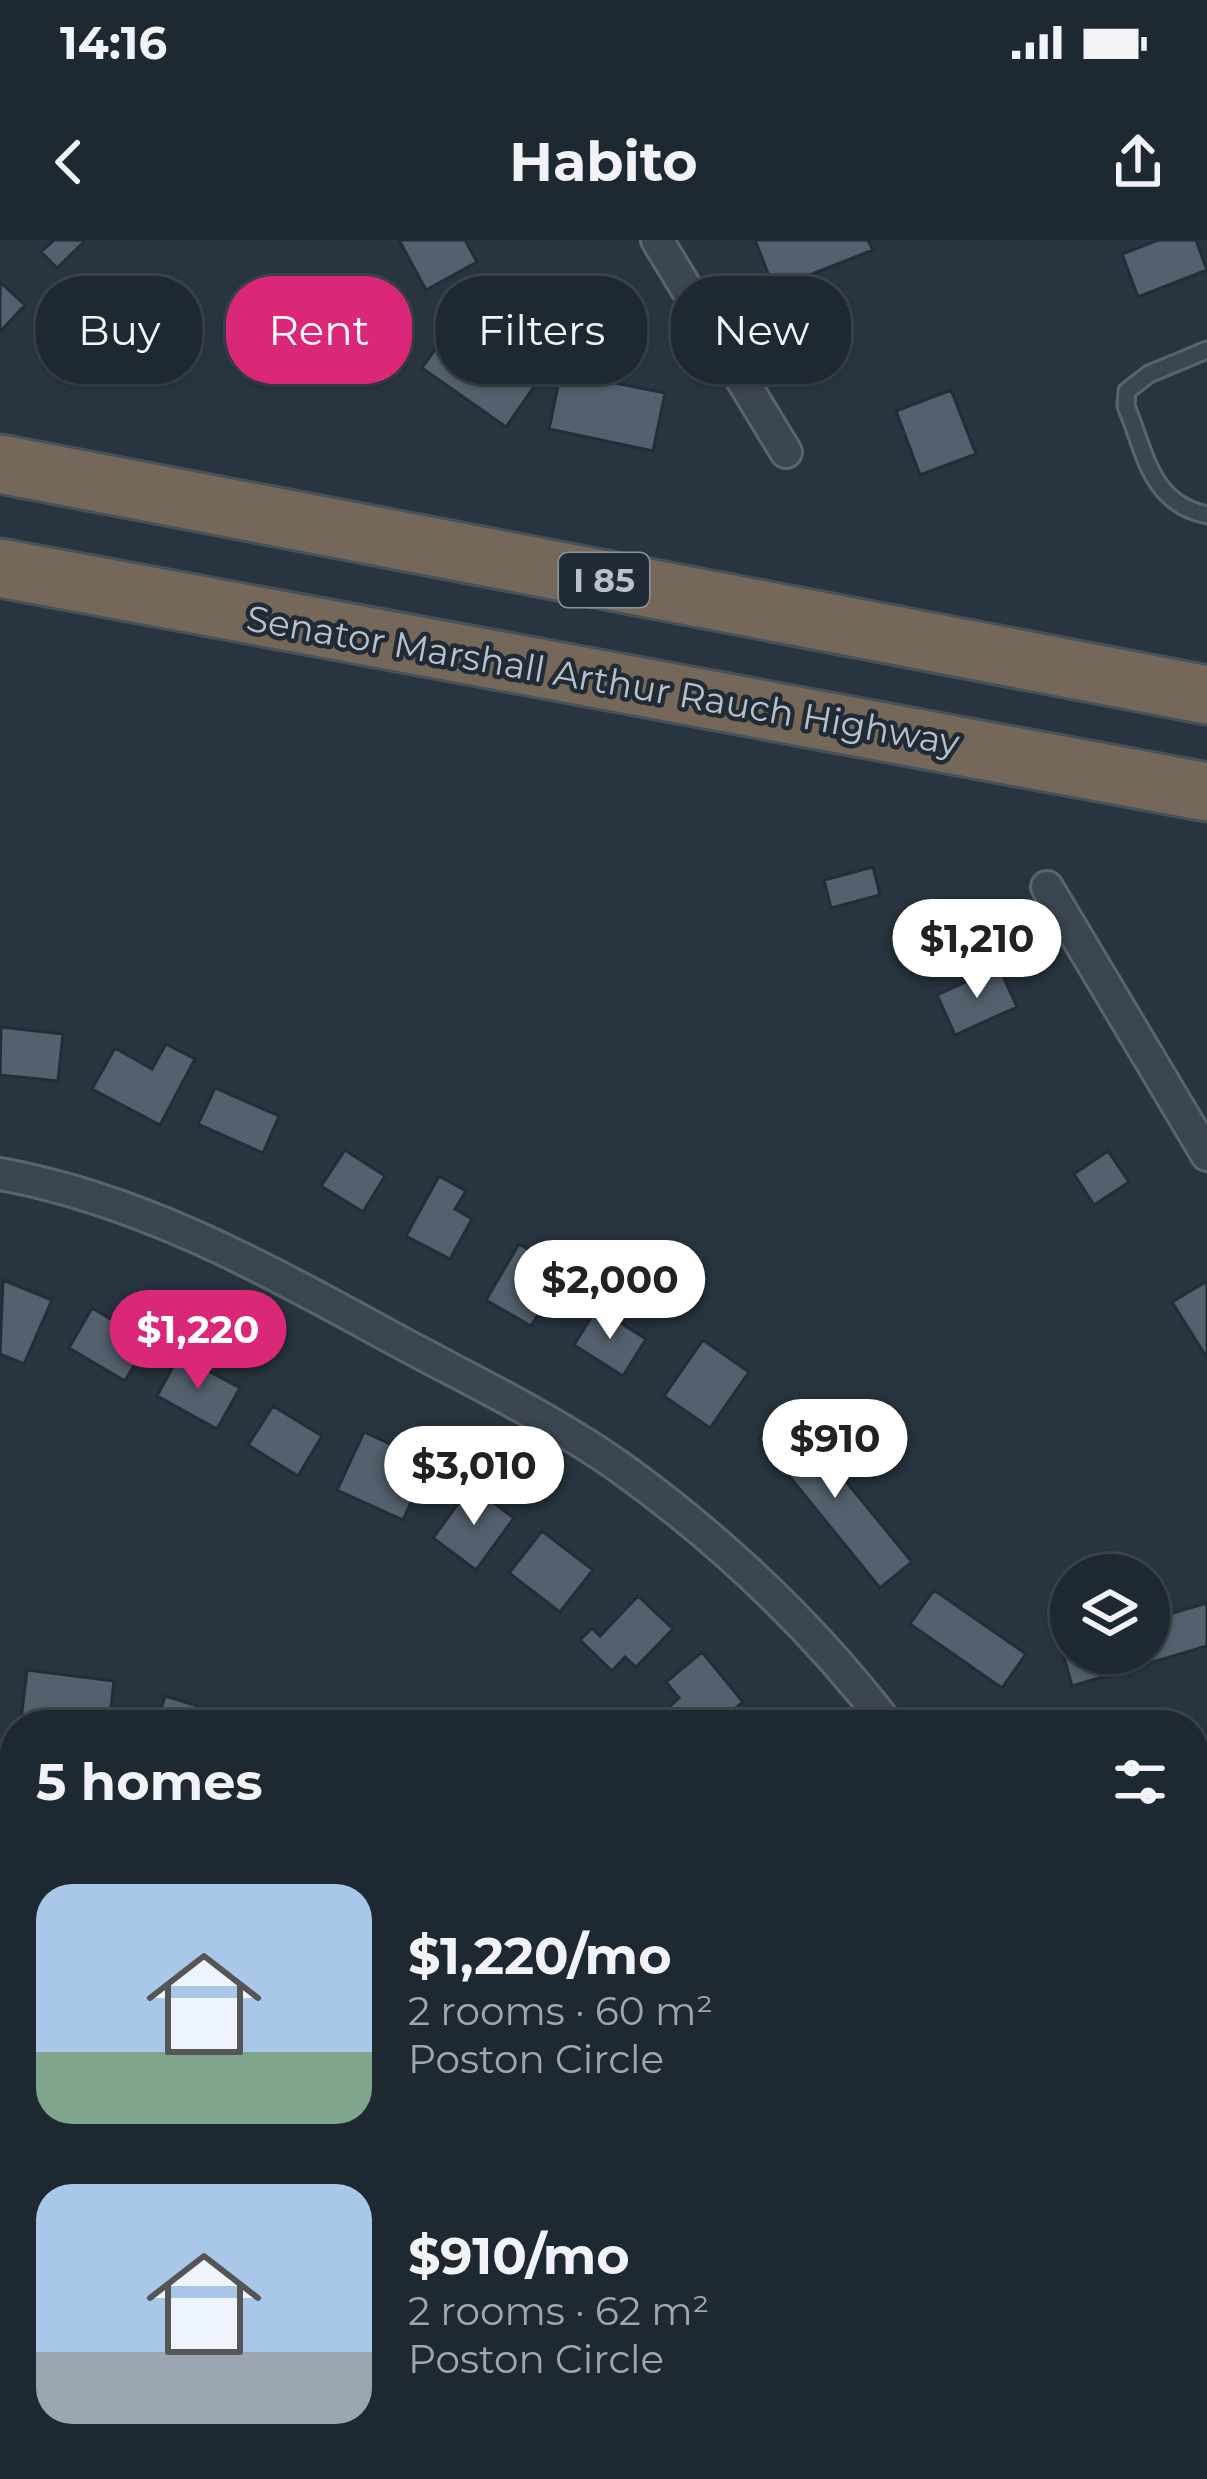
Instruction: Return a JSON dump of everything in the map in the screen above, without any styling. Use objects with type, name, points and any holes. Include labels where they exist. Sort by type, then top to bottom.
[{"type":"highway","name":"I 85","points":[[0,464],[1207,695]]},
{"type":"highway","name":"Senator Marshall Arthur Rauch Highway","points":[[0,568],[1207,792]]},
{"type":"street","points":[[657,240],[786,452]]},
{"type":"street","points":[[1047,887],[1207,1155]]},
{"type":"street","points":[[0,1174],[118,1206],[274,1273],[619,1466],[765,1586],[848,1672],[877,1710]]},
{"type":"lane","points":[[1207,350],[1149,374],[1127,392],[1126,406],[1163,496],[1183,510],[1207,514]]},
{"type":"building","points":[[54,240],[86,240],[57,268],[41,252]]},
{"type":"building","points":[[399,240],[465,240],[477,262],[452,276],[436,276],[436,285],[426,290]]},
{"type":"building","points":[[755,240],[868,240],[873,250],[807,276],[769,276]]},
{"type":"building","points":[[1158,240],[1196,240],[1207,270],[1138,297],[1122,254]]},
{"type":"building","points":[[0,282],[25,305],[0,332]]},
{"type":"building","points":[[436,348],[436,378],[422,368]]},
{"type":"building","points":[[445,384],[536,384],[506,427]]},
{"type":"building","points":[[558,384],[620,384],[665,393],[653,451],[549,429]]},
{"type":"building","points":[[951,390],[976,454],[920,475],[896,411]]},
{"type":"building","points":[[873,867],[880,895],[831,908],[824,880]]},
{"type":"building","points":[[999,967],[1017,1007],[955,1035],[937,995]]},
{"type":"building","points":[[1,1027],[63,1034],[58,1081],[0,1075]]},
{"type":"building","points":[[166,1044],[195,1059],[160,1125],[92,1089],[115,1048],[152,1069]]},
{"type":"building","points":[[215,1088],[279,1116],[263,1153],[198,1124]]},
{"type":"building","points":[[345,1150],[385,1176],[363,1212],[321,1186]]},
{"type":"building","points":[[1108,1151],[1129,1182],[1094,1205],[1074,1174]]},
{"type":"building","points":[[439,1176],[466,1191],[455,1209],[472,1219],[450,1259],[406,1236]]},
{"type":"building","points":[[519,1244],[541,1257],[532,1273],[555,1287],[531,1326],[486,1300]]},
{"type":"building","points":[[3,1280],[52,1300],[24,1364],[0,1354]]},
{"type":"building","points":[[1207,1281],[1207,1358],[1172,1302]]},
{"type":"building","points":[[92,1308],[148,1341],[125,1381],[69,1348]]},
{"type":"building","points":[[597,1308],[646,1339],[623,1376],[574,1345]]},
{"type":"building","points":[[703,1340],[749,1372],[710,1428],[664,1396]]},
{"type":"building","points":[[179,1355],[240,1388],[217,1429],[157,1396]]},
{"type":"building","points":[[273,1406],[322,1436],[298,1476],[248,1445]]},
{"type":"building","points":[[790,1413],[912,1562],[880,1588],[759,1439]]},
{"type":"building","points":[[364,1432],[412,1454],[401,1477],[419,1485],[403,1520],[337,1490]]},
{"type":"building","points":[[471,1486],[514,1518],[476,1570],[433,1538]]},
{"type":"building","points":[[542,1531],[593,1570],[560,1612],[509,1573]]},
{"type":"building","points":[[934,1590],[1026,1654],[1002,1688],[910,1624]]},
{"type":"building","points":[[638,1596],[673,1629],[636,1667],[625,1657],[612,1671],[580,1640],[592,1628],[600,1636]]},
{"type":"building","points":[[1207,1603],[1207,1646],[1170,1657],[1170,1614]]},
{"type":"building","points":[[702,1652],[743,1702],[734,1710],[672,1710],[669,1707],[679,1698],[666,1682]]},
{"type":"building","points":[[27,1670],[114,1681],[111,1710],[22,1710]]},
{"type":"building","points":[[1069,1674],[1112,1674],[1072,1686]]},
{"type":"building","points":[[165,1696],[211,1710],[161,1710]]}]
